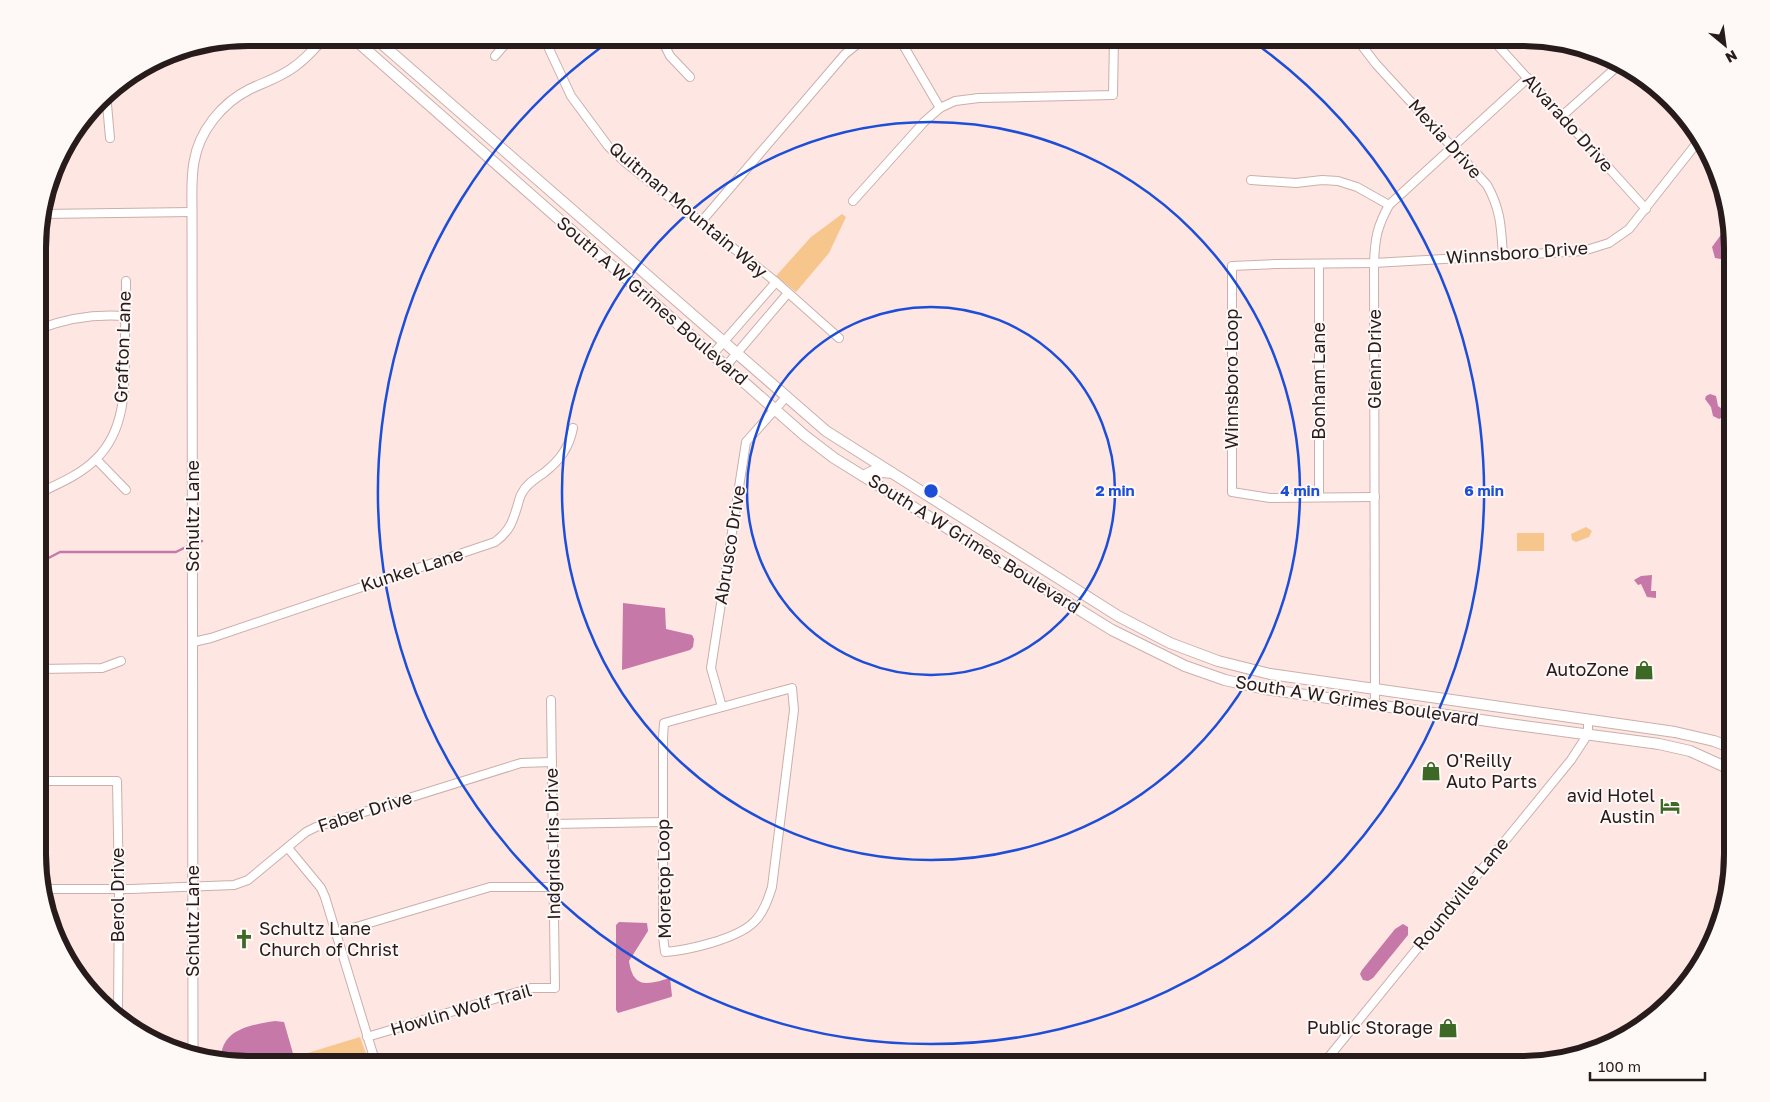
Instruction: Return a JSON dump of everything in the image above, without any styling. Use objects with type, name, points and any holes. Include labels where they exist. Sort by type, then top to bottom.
[{"type":"main road","name":"South A W Grimes Boulevard","points":[[362,46],[726,366],[834,458],[1112,630],[1185,666],[1225,680],[1265,690],[1660,744],[1690,751],[1724,765]]},
{"type":"main road","name":"South A W Grimes Boulevard","points":[[384,46],[826,431],[1118,616],[1170,643],[1218,661],[1270,674],[1675,732],[1724,745]]},
{"type":"main road","points":[[452,125],[462,113]]},
{"type":"main road","points":[[528,192],[538,180]]},
{"type":"main road","points":[[624,276],[635,264]]},
{"type":"main road","points":[[863,476],[880,471],[895,473]]},
{"type":"main road","points":[[1064,600],[1073,586]]},
{"type":"main road","points":[[1164,656],[1170,643]]},
{"type":"street","name":"Schultz Lane","points":[[192,1048],[192,212],[194,162],[206,129],[220,112],[233,100],[249,90],[295,67],[316,46]]},
{"type":"street","points":[[495,56],[504,46]]},
{"type":"street","name":"Quitman Mountain Way","points":[[548,46],[571,96],[608,146],[625,162],[776,282],[839,338]]},
{"type":"street","points":[[665,46],[670,56],[690,77]]},
{"type":"street","points":[[701,222],[845,54],[855,46]]},
{"type":"street","points":[[904,46],[940,108]]},
{"type":"street","points":[[853,201],[916,130],[940,108],[955,101],[979,98],[1113,95],[1114,46]]},
{"type":"street","name":"Mexia Drive","points":[[1362,46],[1376,64],[1487,186],[1495,199],[1500,214],[1503,255]]},
{"type":"street","name":"Alvarado Drive","points":[[1500,46],[1646,209]]},
{"type":"street","points":[[1562,116],[1615,69]]},
{"type":"street","name":"Glenn Drive","points":[[1375,704],[1374,264],[1376,234],[1389,204],[1528,78]]},
{"type":"street","points":[[105,105],[110,138]]},
{"type":"street","name":"Winnsboro Drive","points":[[1374,264],[1582,250],[1609,244],[1629,229],[1696,145]]},
{"type":"street","points":[[1251,180],[1296,183],[1322,180],[1338,181],[1357,187],[1389,204]]},
{"type":"street","points":[[49,214],[192,212]]},
{"type":"street","name":"Bonham Lane","points":[[1319,264],[1320,497]]},
{"type":"street","name":"Winnsboro Loop","points":[[1374,264],[1232,266],[1232,492],[1270,498],[1375,497]]},
{"type":"street","name":"Grafton Lane","points":[[46,490],[62,482],[96,459],[118,422],[124,400],[126,281]]},
{"type":"street","points":[[713,354],[776,282]]},
{"type":"street","points":[[726,366],[788,293]]},
{"type":"street","points":[[46,327],[78,318],[125,316]]},
{"type":"street","name":"Abrusco Drive","points":[[722,707],[711,668],[746,442],[787,396]]},
{"type":"street","name":"Kunkel Lane","points":[[193,642],[211,638],[495,542],[505,535],[513,521],[521,493],[534,479],[562,457],[570,442],[574,428]]},
{"type":"street","points":[[96,459],[126,490]]},
{"type":"street","points":[[46,669],[102,668],[120,661]]},
{"type":"street","name":"Moretop Loop","points":[[792,688],[794,710],[772,887],[765,906],[754,922],[731,936],[682,950],[665,952],[663,936],[662,738],[664,723],[722,707],[792,688]]},
{"type":"street","name":"Indgrids Iris Drive","points":[[551,700],[555,988]]},
{"type":"street","points":[[1588,720],[1588,734]]},
{"type":"street","name":"Roundville Lane","points":[[1330,1056],[1571,760],[1588,734]]},
{"type":"street","name":"Faber Drive","points":[[49,889],[228,886],[248,880],[306,832],[316,827],[521,764],[552,762]]},
{"type":"street","name":"Berol Drive","points":[[46,781],[117,781],[119,889],[115,1006]]},
{"type":"street","points":[[553,824],[663,822]]},
{"type":"street","points":[[288,848],[320,888],[336,933],[373,1056]]},
{"type":"street","points":[[336,933],[490,886],[554,886]]},
{"type":"street","name":"Howlin Wolf Trail","points":[[367,1037],[531,988],[555,988]]},
{"type":"shaded area","points":[[842,214],[846,217],[829,253],[796,292],[776,276],[811,237]]},
{"type":"shaded area","points":[[1723,232],[1724,260],[1715,258],[1712,247]]},
{"type":"shaded area","points":[[1710,394],[1716,396],[1718,406],[1724,410],[1723,417],[1719,419],[1713,416],[1711,407],[1705,399]]},
{"type":"shaded area","points":[[1586,527],[1592,531],[1589,537],[1576,542],[1572,540],[1571,534]]},
{"type":"shaded area","points":[[1517,533],[1544,533],[1544,551],[1517,551]]},
{"type":"shaded area","points":[[1652,575],[1651,591],[1656,591],[1656,598],[1647,597],[1641,584],[1638,585],[1634,580],[1641,576]]},
{"type":"shaded area","points":[[623,603],[665,608],[666,629],[692,635],[694,639],[693,647],[690,650],[622,670]]},
{"type":"shaded area","points":[[619,922],[647,923],[648,931],[629,961],[631,970],[634,977],[643,983],[670,978],[671,997],[618,1013],[616,1010],[616,925]]},
{"type":"shaded area","points":[[1403,924],[1408,927],[1408,935],[1373,978],[1368,981],[1363,980],[1360,974],[1362,970],[1395,929]]},
{"type":"shaded area","points":[[275,1021],[284,1022],[294,1056],[222,1054],[231,1035],[238,1030],[256,1024]]},
{"type":"shaded area","points":[[360,1037],[367,1056],[301,1056]]},
{"type":"waterway","points":[[46,559],[60,552],[176,552],[188,546]]},
{"type":"place","name":"AutoZone","points":[[1644,670]]},
{"type":"place","name":"O'Reilly Auto Parts","points":[[1431,771]]},
{"type":"place","name":"avid Hotel Austin","points":[[1670,806]]},
{"type":"place","name":"Schultz Lane Church of Christ","points":[[244,939]]},
{"type":"place","name":"Public Storage","points":[[1448,1028]]}]
